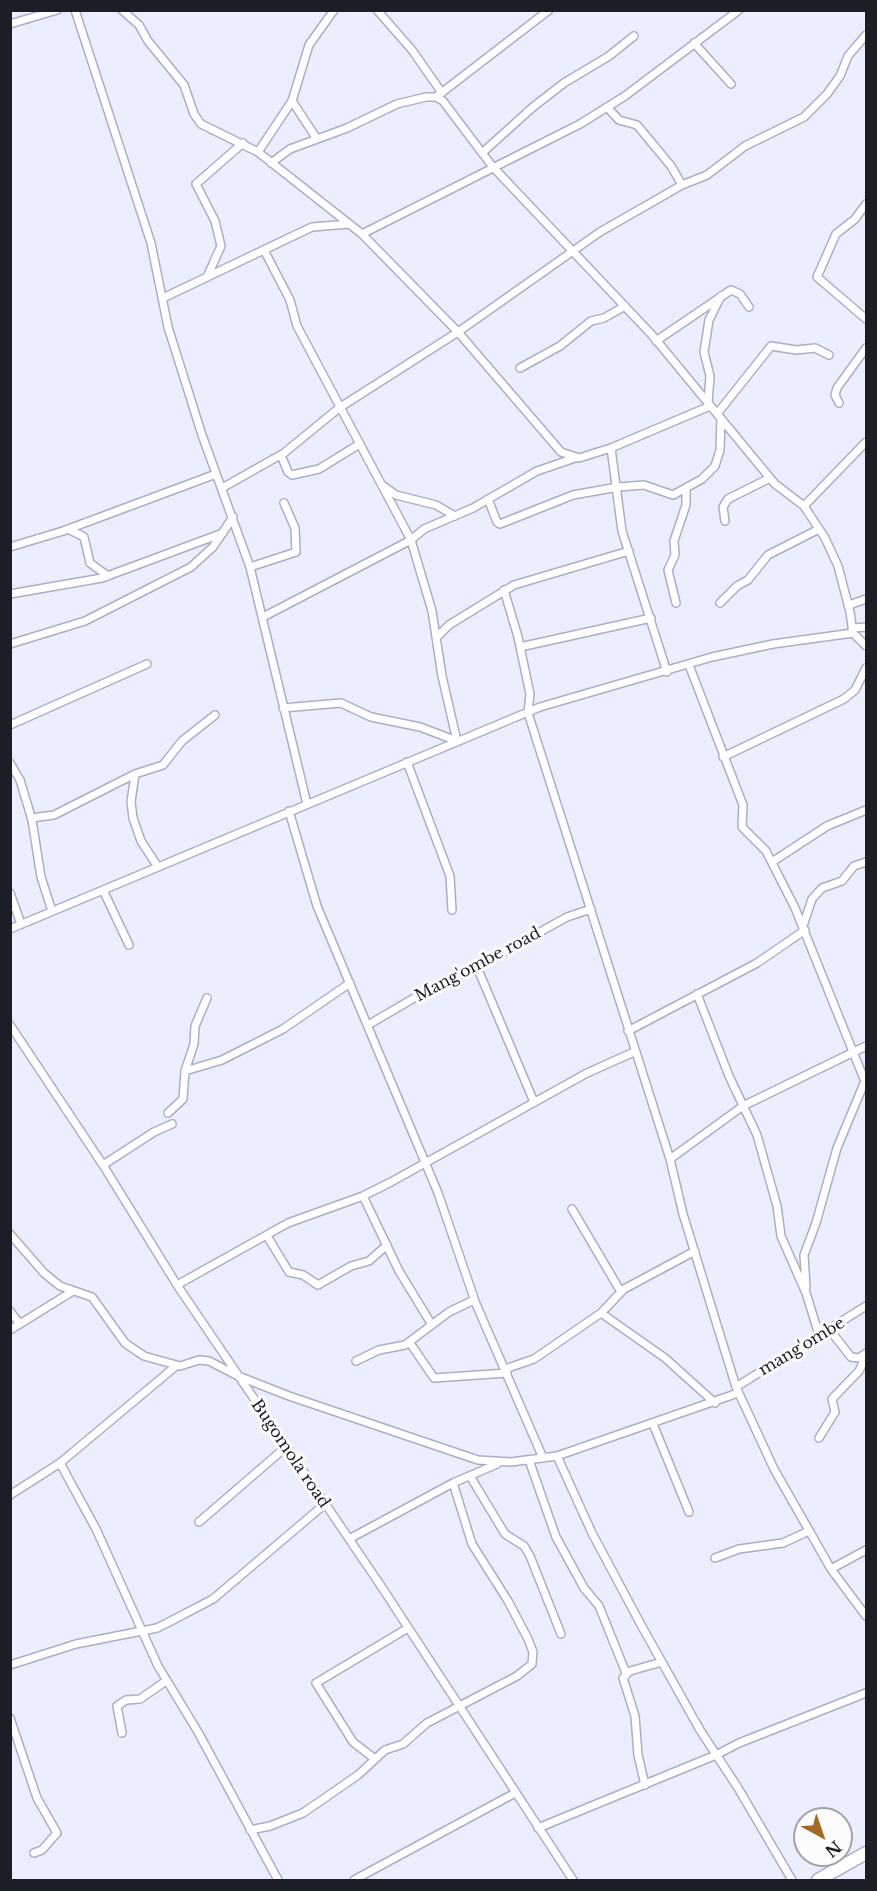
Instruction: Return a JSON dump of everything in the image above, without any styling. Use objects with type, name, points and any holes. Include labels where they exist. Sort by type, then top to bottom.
[{"type":"highway","points":[[818,1881],[867,1853]]},
{"type":"street","points":[[10,24],[57,10]]},
{"type":"street","points":[[75,10],[151,243],[168,327],[216,474],[250,567],[307,804]]},
{"type":"street","points":[[122,10],[136,21],[148,41],[184,85],[198,122],[258,152],[362,234],[458,332],[549,441],[561,452],[575,458]]},
{"type":"street","points":[[258,152],[292,101],[309,45],[334,10]]},
{"type":"street","points":[[377,10],[412,50],[439,95],[492,166],[656,340],[770,478],[804,506],[838,566],[849,605],[852,631],[867,646]]},
{"type":"street","points":[[271,163],[290,149],[347,128],[397,104],[439,95],[549,10]]},
{"type":"street","points":[[362,234],[465,184],[492,166],[517,158],[607,107],[739,10]]},
{"type":"street","points":[[222,488],[281,455],[339,408],[458,332],[600,232],[682,185],[707,175],[742,147],[804,117],[827,94],[840,76],[848,56],[867,35]]},
{"type":"street","points":[[482,153],[533,107],[564,83],[609,56],[634,36]]},
{"type":"street","points":[[694,43],[731,84]]},
{"type":"street","points":[[292,101],[317,139]]},
{"type":"street","points":[[607,107],[619,120],[637,125],[671,166],[682,185]]},
{"type":"street","points":[[207,277],[221,246],[215,221],[196,184],[243,143]]},
{"type":"street","points":[[867,204],[855,219],[836,234],[817,277],[867,319]]},
{"type":"street","points":[[163,298],[265,252],[316,226],[349,224]]},
{"type":"street","points":[[265,252],[294,311],[297,326],[358,445],[411,540],[428,593],[438,636],[442,676],[457,741]]},
{"type":"street","points":[[656,340],[721,296],[735,290],[749,307]]},
{"type":"street","points":[[709,405],[710,376],[704,352],[709,320],[721,296]]},
{"type":"street","points":[[520,368],[560,346],[591,321],[604,318],[625,306]]},
{"type":"street","points":[[488,500],[496,522],[500,524],[573,495],[618,487],[644,485],[672,495],[702,479],[715,466],[720,450],[719,417],[771,346],[796,350],[815,348],[829,355]]},
{"type":"street","points":[[839,403],[835,395],[837,388],[867,348]]},
{"type":"street","points":[[263,617],[411,540],[424,528],[488,500],[537,471],[611,448],[709,405]]},
{"type":"street","points":[[804,506],[867,442]]},
{"type":"street","points":[[281,455],[288,472],[292,475],[324,466],[358,445]]},
{"type":"street","points":[[611,448],[618,487],[619,519],[667,672]]},
{"type":"street","points":[[10,547],[69,529],[216,474]]},
{"type":"street","points":[[725,521],[724,503],[770,478]]},
{"type":"street","points":[[378,481],[396,495],[436,505],[455,516]]},
{"type":"street","points":[[676,603],[668,570],[675,555],[674,541],[686,505],[686,489]]},
{"type":"street","points":[[250,567],[296,552],[295,528],[284,503]]},
{"type":"street","points":[[10,644],[85,621],[191,567],[203,558],[233,517]]},
{"type":"street","points":[[69,529],[84,537],[90,563],[108,576]]},
{"type":"street","points":[[720,603],[736,586],[748,580],[768,555],[819,529]]},
{"type":"street","points":[[10,594],[108,576],[223,533]]},
{"type":"street","points":[[438,636],[449,626],[504,590],[530,579],[629,551]]},
{"type":"street","points":[[504,590],[530,694],[528,713],[634,1052],[670,1159],[694,1251],[737,1390],[774,1469],[831,1569],[867,1616]]},
{"type":"street","points":[[849,605],[867,599]]},
{"type":"street","points":[[520,647],[651,618]]},
{"type":"street","points":[[10,929],[457,741],[561,701],[754,647],[867,627]]},
{"type":"street","points":[[10,725],[147,664]]},
{"type":"street","points":[[689,665],[743,805],[742,827],[763,847],[772,862],[804,928],[866,1082],[837,1148],[804,1256],[806,1293]]},
{"type":"street","points":[[723,756],[844,699],[855,690],[867,668]]},
{"type":"street","points":[[283,708],[341,703],[371,717],[420,727],[457,741]]},
{"type":"street","points":[[32,818],[57,813],[135,774],[166,764],[182,741],[215,716]]},
{"type":"street","points":[[407,762],[450,876],[452,910]]},
{"type":"street","points":[[10,763],[20,780],[32,818],[40,877],[52,911]]},
{"type":"street","points":[[135,774],[131,802],[133,818],[141,841],[159,867]]},
{"type":"street","points":[[772,862],[827,826],[867,810]]},
{"type":"street","points":[[289,811],[310,889],[452,1228],[474,1300],[543,1458]]},
{"type":"street","points":[[628,1031],[765,959],[804,928],[812,899],[822,888],[842,881],[854,866],[867,862]]},
{"type":"street","points":[[103,890],[129,945]]},
{"type":"street","points":[[10,892],[21,924]]},
{"type":"street","name":"Mang'ombe road","points":[[368,1025],[426,991],[477,968],[567,917],[591,909]]},
{"type":"street","points":[[477,968],[534,1102]]},
{"type":"street","points":[[185,1071],[222,1060],[246,1049],[300,1019],[350,983]]},
{"type":"street","points":[[697,994],[755,1130],[766,1166],[782,1241],[806,1293],[819,1335]]},
{"type":"street","points":[[168,1113],[183,1099],[185,1071],[194,1047],[195,1026],[207,998]]},
{"type":"street","name":"Bugomola road","points":[[10,1025],[103,1166],[177,1285],[349,1539],[573,1881]]},
{"type":"street","points":[[670,1159],[743,1106],[867,1046]]},
{"type":"street","points":[[177,1285],[288,1223],[363,1196],[587,1073],[634,1052]]},
{"type":"street","points":[[103,1166],[154,1132],[172,1124]]},
{"type":"street","points":[[363,1196],[399,1271],[432,1325]]},
{"type":"street","points":[[572,1209],[621,1292]]},
{"type":"street","points":[[267,1236],[289,1272],[303,1275],[318,1285],[351,1266],[367,1263],[387,1245]]},
{"type":"street","points":[[12,1239],[62,1287],[94,1299],[129,1347],[144,1356],[176,1366]]},
{"type":"street","points":[[410,1343],[434,1378],[506,1371],[534,1359],[601,1313],[621,1292],[694,1251]]},
{"type":"street","points":[[10,1330],[73,1291]]},
{"type":"street","points":[[356,1361],[379,1350],[410,1343],[449,1312],[474,1300]]},
{"type":"street","name":"mang'ombe","points":[[501,1462],[557,1456],[715,1403],[867,1306]]},
{"type":"street","points":[[10,1311],[19,1323]]},
{"type":"street","points":[[601,1313],[665,1358],[715,1403]]},
{"type":"street","points":[[829,1329],[851,1357],[859,1358],[867,1354]]},
{"type":"street","points":[[819,1438],[835,1412],[832,1399],[859,1371],[867,1354]]},
{"type":"street","points":[[10,1495],[60,1463],[176,1366],[205,1360],[238,1376],[445,1450],[489,1462],[501,1462]]},
{"type":"street","points":[[653,1424],[689,1512]]},
{"type":"street","points":[[198,1522],[286,1446]]},
{"type":"street","points":[[557,1456],[613,1575],[699,1731],[717,1755],[792,1881]]},
{"type":"street","points":[[529,1460],[556,1537],[584,1588],[599,1606],[626,1674]]},
{"type":"street","points":[[349,1539],[453,1483],[501,1462]]},
{"type":"street","points":[[60,1463],[96,1528],[166,1682],[198,1732],[278,1881]]},
{"type":"street","points":[[470,1476],[505,1534],[524,1546],[530,1556],[561,1634]]},
{"type":"street","points":[[250,1830],[270,1826],[303,1813],[358,1775],[388,1748],[403,1744],[427,1723],[529,1669],[533,1657],[531,1645],[508,1600],[476,1552],[453,1483]]},
{"type":"street","points":[[10,1665],[76,1644],[142,1631],[173,1620],[213,1599],[325,1504]]},
{"type":"street","points":[[716,1558],[739,1549],[783,1543],[810,1531]]},
{"type":"street","points":[[831,1569],[867,1550]]},
{"type":"street","points":[[375,1759],[353,1742],[316,1684],[408,1628]]},
{"type":"street","points":[[645,1785],[638,1755],[635,1716],[623,1678],[626,1674],[662,1662]]},
{"type":"street","points":[[122,1733],[117,1707],[126,1700],[140,1699],[166,1682]]},
{"type":"street","points":[[538,1828],[717,1755],[739,1743],[867,1693]]},
{"type":"street","points":[[10,1718],[37,1798],[57,1832],[42,1850],[34,1853]]},
{"type":"street","points":[[354,1881],[515,1793]]}]
